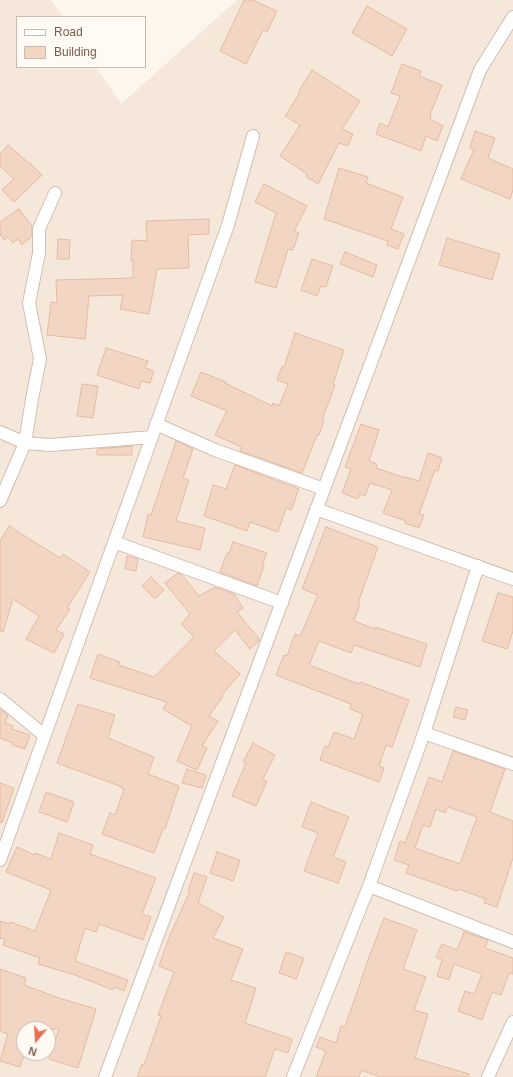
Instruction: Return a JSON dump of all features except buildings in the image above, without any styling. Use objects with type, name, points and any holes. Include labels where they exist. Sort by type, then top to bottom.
[{"type":"street","points":[[105,1077],[480,70],[513,17]]},
{"type":"street","points":[[0,860],[228,224],[253,136]]},
{"type":"street","points":[[0,501],[25,443],[40,359],[29,303],[39,253],[39,229],[55,193]]},
{"type":"street","points":[[156,424],[215,450],[324,489]]},
{"type":"street","points":[[0,432],[25,443],[50,445],[152,437]]},
{"type":"street","points":[[316,509],[513,579]]},
{"type":"street","points":[[114,542],[282,603]]},
{"type":"street","points":[[293,1077],[369,886],[424,733],[478,566]]},
{"type":"street","points":[[0,698],[44,736]]},
{"type":"street","points":[[424,733],[513,764]]},
{"type":"street","points":[[369,886],[513,942]]},
{"type":"street","points":[[488,1077],[513,1022]]},
{"type":"shaded area","points":[[0,0],[51,0],[62,16],[16,16],[16,68],[97,68],[121,104],[237,0],[513,0],[513,1077],[0,1077]]}]
